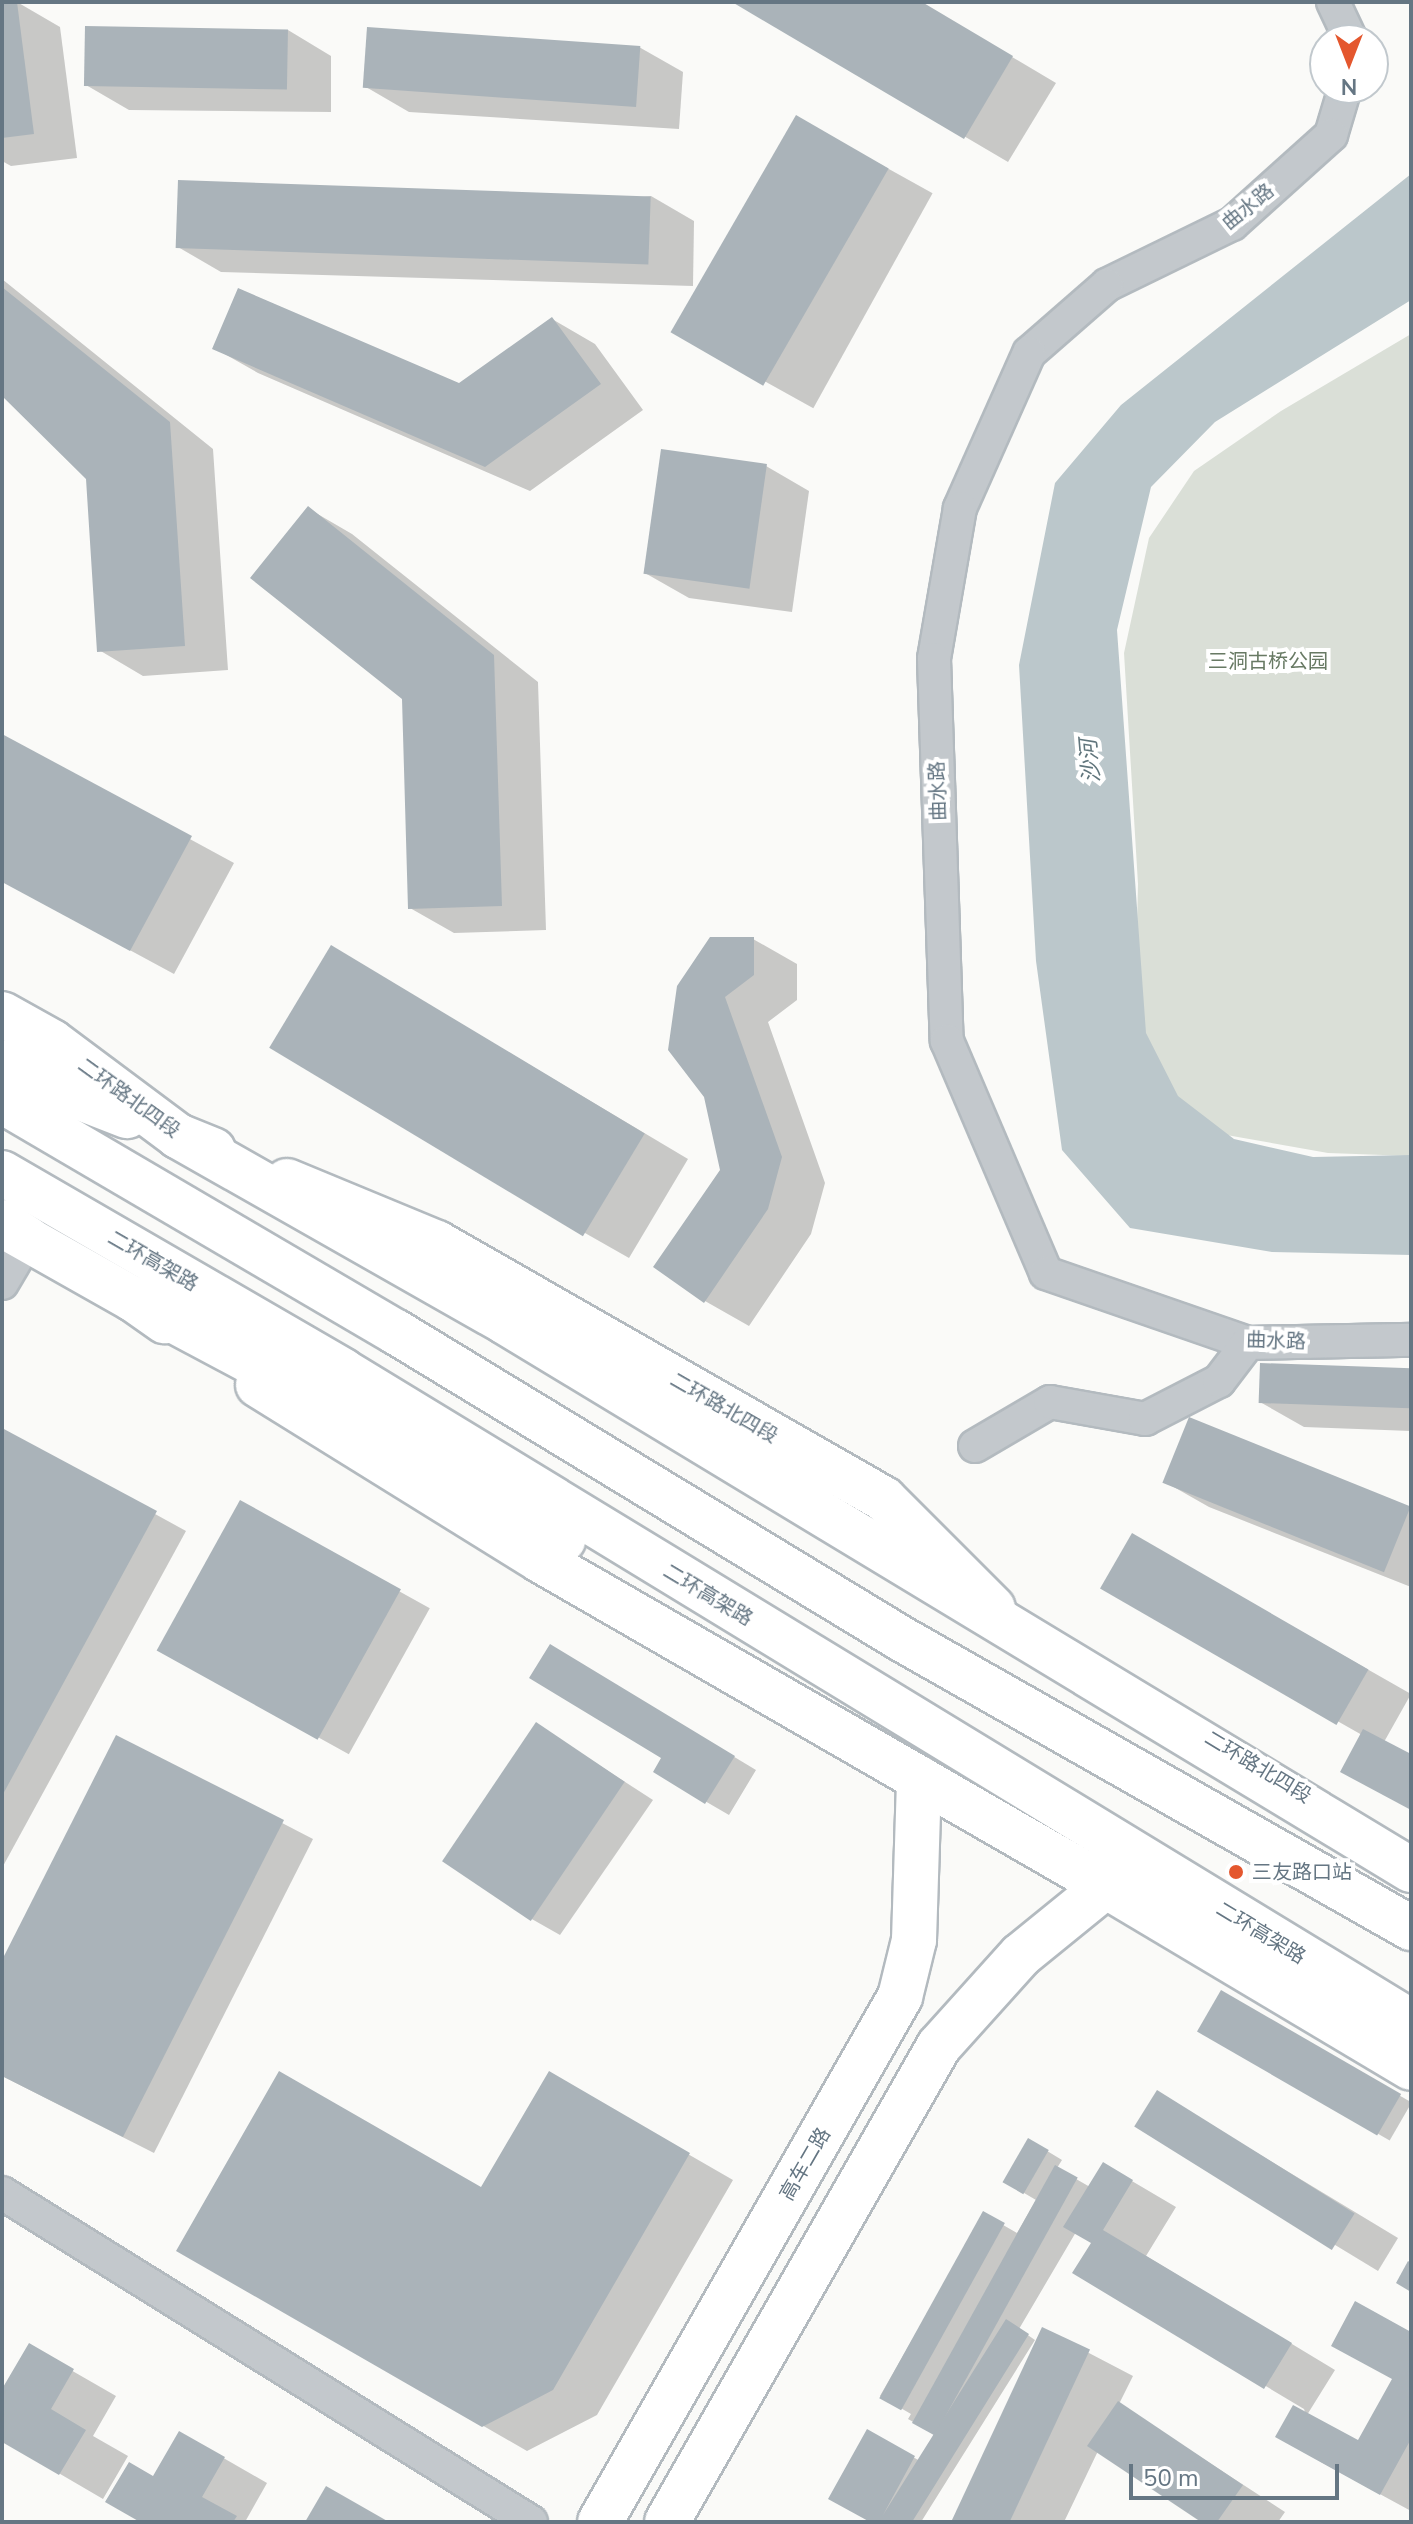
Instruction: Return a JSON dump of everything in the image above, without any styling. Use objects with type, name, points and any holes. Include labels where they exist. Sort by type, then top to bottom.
[{"type":"main road","name":"二环路北四段","points":[[2,1014],[52,1042],[178,1136],[437,1243],[884,1499],[998,1613],[1411,1857]]},
{"type":"main road","points":[[2,1062],[34,1080],[178,1136],[505,1322],[1411,1870]]},
{"type":"main road","points":[[2,1101],[396,1332],[900,1638],[1411,1928]]},
{"type":"main road","name":"二环高架路","points":[[2,1173],[343,1371],[1411,2022]]},
{"type":"main road","points":[[11,1228],[133,1299],[293,1384],[600,1562],[1411,2042]]},
{"type":"main road","points":[[133,1299],[285,1404],[540,1560],[1106,1886],[1411,2068]]},
{"type":"main road","name":"高车二路","points":[[600,2522],[900,1997],[914,1940],[919,1778]]},
{"type":"main road","points":[[667,2522],[939,2046],[1021,1955],[1106,1886]]},
{"type":"street","points":[[1333,2],[1343,24]]},
{"type":"street","name":"曲水路","points":[[1340,104],[1331,135],[1232,224],[1107,285],[1029,353],[960,508],[934,659],[947,1041],[1046,1273],[1248,1343],[1411,1340]]},
{"type":"street","points":[[2,1283],[11,1228]]},
{"type":"street","points":[[975,1446],[1050,1402],[1145,1419],[1219,1381],[1248,1343]]},
{"type":"street","points":[[6,2204],[531,2522]]},
{"type":"green space","name":"三洞古桥公园","points":[[1411,334],[1411,1156],[1328,1153],[1198,1130],[1134,1052],[1138,884],[1124,653],[1149,538],[1194,471],[1281,411]]},
{"type":"water","name":"沙河","points":[[1411,174],[1411,300],[1215,422],[1151,487],[1117,630],[1146,1033],[1178,1096],[1234,1139],[1313,1157],[1411,1155],[1411,1255],[1272,1252],[1130,1228],[1062,1150],[1036,961],[1019,665],[1055,483],[1121,405]]},
{"type":"building","points":[[2,2],[17,2],[34,134],[2,138]]},
{"type":"building","points":[[732,2],[922,2],[1013,56],[964,139]]},
{"type":"building","points":[[85,26],[288,30],[287,90],[84,86]]},
{"type":"building","points":[[367,27],[640,46],[636,107],[363,88]]},
{"type":"building","points":[[796,115],[889,168],[763,386],[670,332]]},
{"type":"building","points":[[178,180],[651,197],[648,264],[176,248]]},
{"type":"building","points":[[2,287],[170,422],[185,646],[97,652],[86,479],[2,396]]},
{"type":"building","points":[[238,288],[459,383],[552,317],[601,384],[485,467],[212,349]]},
{"type":"building","points":[[661,449],[767,464],[749,589],[643,574]]},
{"type":"building","points":[[308,506],[494,655],[502,906],[408,909],[402,699],[250,578]]},
{"type":"building","points":[[2,734],[192,836],[130,951],[2,882]]},
{"type":"building","points":[[710,937],[754,937],[754,975],[725,997],[782,1157],[768,1209],[704,1303],[653,1267],[720,1170],[704,1097],[668,1050],[677,986]]},
{"type":"building","points":[[331,945],[645,1134],[583,1236],[269,1048]]},
{"type":"building","points":[[1260,1363],[1411,1368],[1410,1408],[1259,1403]]},
{"type":"building","points":[[1189,1417],[1411,1507],[1384,1572],[1162,1483]]},
{"type":"building","points":[[2,1428],[157,1511],[2,1796]]},
{"type":"building","points":[[240,1500],[401,1589],[318,1740],[157,1650]]},
{"type":"building","points":[[1132,1533],[1368,1670],[1336,1725],[1100,1588]]},
{"type":"building","points":[[550,1644],[735,1756],[705,1804],[653,1772],[661,1758],[529,1678]]},
{"type":"building","points":[[536,1722],[625,1782],[531,1921],[442,1861]]},
{"type":"building","points":[[1363,1729],[1411,1754],[1411,1810],[1340,1772]]},
{"type":"building","points":[[116,1735],[284,1820],[123,2137],[2,2076],[2,1960]]},
{"type":"building","points":[[1221,1990],[1401,2094],[1377,2136],[1197,2032]]},
{"type":"building","points":[[279,2071],[481,2187],[549,2071],[690,2153],[553,2390],[482,2427],[176,2251]]},
{"type":"building","points":[[1157,2090],[1355,2213],[1332,2250],[1134,2126]]},
{"type":"building","points":[[1028,2138],[1049,2150],[1023,2194],[1002,2182]]},
{"type":"building","points":[[1103,2162],[1133,2180],[1103,2230],[1292,2343],[1264,2389],[1072,2273],[1091,2243],[1063,2227]]},
{"type":"building","points":[[1055,2165],[1078,2178],[935,2436],[912,2423]]},
{"type":"building","points":[[983,2211],[1005,2223],[901,2410],[879,2398]]},
{"type":"building","points":[[1408,2261],[1411,2263],[1411,2292],[1396,2283]]},
{"type":"building","points":[[1355,2301],[1411,2332],[1411,2439],[1380,2495],[1275,2437],[1293,2405],[1358,2440],[1392,2379],[1331,2346]]},
{"type":"building","points":[[1006,2319],[1029,2334],[912,2522],[870,2522],[828,2499],[867,2429],[915,2456],[883,2515]]},
{"type":"building","points":[[1042,2327],[1090,2349],[1010,2522],[951,2522]]},
{"type":"building","points":[[29,2343],[74,2369],[51,2409],[86,2430],[59,2475],[2,2442],[2,2389]]},
{"type":"building","points":[[1118,2401],[1243,2485],[1217,2522],[1201,2522],[1087,2446]]},
{"type":"building","points":[[179,2431],[225,2457],[202,2497],[237,2516],[233,2522],[140,2522],[105,2502],[129,2462],[153,2476]]},
{"type":"building","points":[[326,2486],[389,2522],[305,2522]]},
{"type":"place","name":"三友路口站","points":[[1236,1872]]}]
